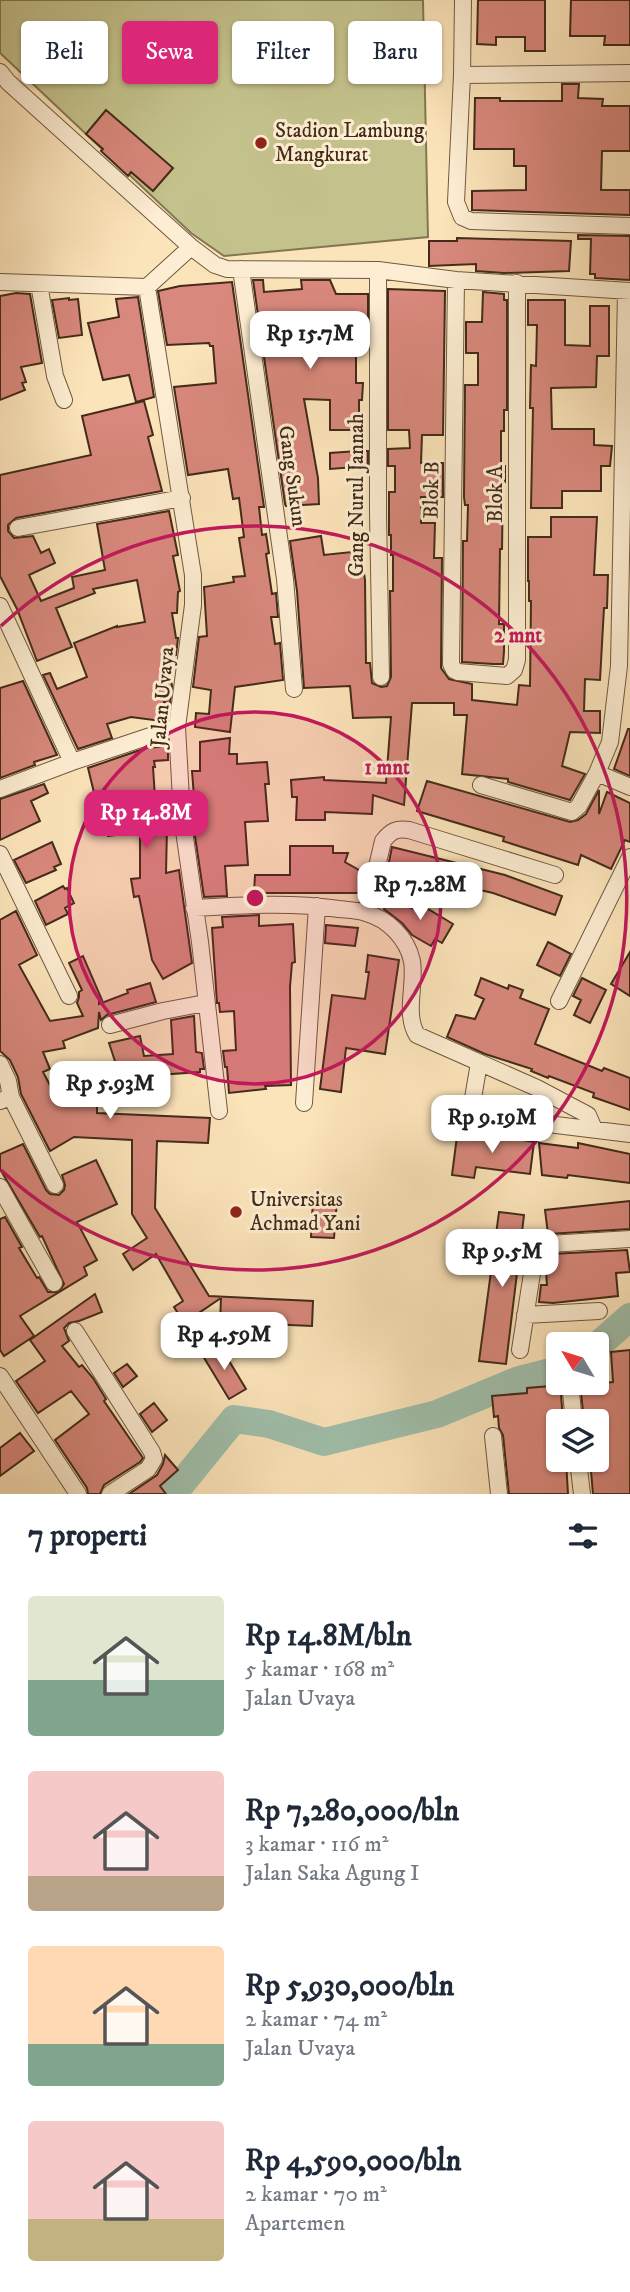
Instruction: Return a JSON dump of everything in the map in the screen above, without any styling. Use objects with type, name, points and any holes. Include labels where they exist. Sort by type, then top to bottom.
[{"type":"street","points":[[463,0],[456,202],[462,217],[471,221],[630,226]]},
{"type":"street","points":[[0,72],[191,247],[215,265],[242,270],[378,270],[456,280],[628,291],[624,667],[610,742],[597,773],[579,806],[572,812],[481,785]]},
{"type":"street","points":[[462,75],[630,73]]},
{"type":"street","points":[[0,282],[147,287],[191,247]]},
{"type":"street","name":"Gang Sukun","points":[[242,270],[285,579],[293,689]]},
{"type":"street","name":"Gang Nurul Jannah","points":[[378,270],[381,677]]},
{"type":"street","name":"Blok B","points":[[456,280],[451,657],[454,670],[483,675]]},
{"type":"street","name":"Blok A","points":[[483,675],[507,676],[511,674],[517,660],[517,283]]},
{"type":"street","points":[[38,284],[55,376],[64,400]]},
{"type":"street","name":"Jalan Uvaya","points":[[147,287],[191,557],[193,605],[177,727],[182,817],[219,1111]]},
{"type":"street","points":[[18,528],[182,498]]},
{"type":"street","points":[[0,606],[72,762]]},
{"type":"street","points":[[0,789],[177,727]]},
{"type":"street","points":[[597,773],[630,787]]},
{"type":"street","points":[[366,913],[383,841],[390,832],[398,828],[555,876]]},
{"type":"street","points":[[0,853],[69,996]]},
{"type":"street","points":[[559,1001],[630,858]]},
{"type":"street","points":[[194,908],[317,906],[366,913],[388,923],[405,944],[412,962],[412,1017],[413,1029],[417,1035],[537,1088],[588,1115],[594,1129]]},
{"type":"street","points":[[304,1102],[317,906]]},
{"type":"street","points":[[110,1025],[205,1003]]},
{"type":"street","points":[[479,1063],[472,1104],[474,1115],[630,1134]]},
{"type":"street","points":[[0,1064],[8,1081],[6,1099],[55,1185]]},
{"type":"street","points":[[0,1187],[54,1283]]},
{"type":"street","points":[[520,1350],[534,1251],[539,1245],[630,1239]]},
{"type":"street","points":[[525,1315],[599,1311]]},
{"type":"street","points":[[75,1331],[154,1459],[148,1469],[110,1494]]},
{"type":"street","points":[[0,1376],[78,1494]]},
{"type":"street","points":[[493,1436],[499,1494]]},
{"type":"street","points":[[579,1472],[582,1494]]},
{"type":"shaded area","name":"Stadion Lambung Mangkurat","points":[[0,0],[423,0],[423,21],[348,21],[348,84],[425,84],[428,237],[224,256],[191,233],[33,84],[108,84],[108,21],[21,21],[21,73],[0,53]]},
{"type":"building","points":[[478,0],[545,0],[545,51],[525,51],[525,37],[496,37],[496,45],[477,44]]},
{"type":"building","points":[[571,0],[630,0],[630,45],[604,45],[605,36],[570,36]]},
{"type":"building","points":[[562,84],[579,84],[578,98],[603,99],[602,106],[630,106],[630,151],[602,151],[601,190],[630,190],[630,215],[472,210],[472,191],[526,190],[526,166],[514,166],[514,149],[474,149],[475,98],[500,98],[500,101],[562,101]]},
{"type":"building","points":[[106,110],[173,168],[153,191],[131,172],[128,176],[86,134]]},
{"type":"building","points":[[578,235],[630,236],[630,280],[595,278],[595,274],[590,274],[591,239],[578,239]]},
{"type":"building","points":[[457,238],[571,241],[569,271],[504,273],[476,271],[476,264],[429,266],[429,241],[457,241]]},
{"type":"building","points":[[253,280],[263,280],[264,292],[302,289],[301,280],[330,280],[336,294],[368,294],[368,339],[356,338],[356,383],[363,383],[362,400],[359,400],[359,430],[330,430],[330,400],[304,399],[318,478],[319,504],[285,504]]},
{"type":"building","points":[[232,282],[264,507],[259,507],[262,535],[266,534],[272,594],[276,593],[278,617],[271,617],[275,644],[280,643],[283,680],[235,687],[230,732],[195,727],[196,713],[209,714],[211,690],[193,687],[199,637],[207,636],[204,587],[234,582],[233,577],[245,576],[239,538],[244,537],[239,498],[233,499],[228,469],[188,475],[174,387],[216,383],[213,346],[209,343],[167,345],[158,291],[180,286]]},
{"type":"building","points":[[388,289],[445,291],[443,435],[422,435],[421,463],[443,463],[443,497],[421,497],[421,523],[435,523],[434,558],[442,558],[441,668],[449,679],[472,684],[472,700],[517,705],[519,685],[530,686],[531,601],[528,537],[551,537],[551,517],[597,517],[594,575],[608,575],[607,608],[604,608],[600,680],[585,679],[584,711],[600,711],[600,733],[570,732],[562,766],[585,774],[570,800],[508,782],[508,779],[462,774],[467,715],[454,715],[454,703],[412,703],[404,805],[373,795],[372,814],[325,812],[325,820],[296,820],[297,797],[292,797],[291,780],[324,777],[324,780],[386,783],[391,717],[353,718],[350,686],[304,688],[297,591],[290,541],[321,536],[324,555],[361,551],[365,580],[366,663],[370,663],[372,683],[381,687],[387,686],[391,677],[390,591],[393,591],[389,492],[395,492],[395,466],[388,466],[388,449],[410,448],[409,430],[388,430]]},
{"type":"building","points":[[483,292],[504,294],[504,300],[507,300],[507,410],[504,410],[504,431],[501,431],[501,466],[505,466],[499,624],[504,624],[503,664],[462,662],[463,541],[467,541],[468,505],[465,505],[464,497],[465,385],[478,385],[478,353],[466,353],[466,322],[482,322]]},
{"type":"building","points":[[30,294],[42,363],[21,367],[26,382],[22,383],[25,390],[0,400],[0,296]]},
{"type":"building","points":[[138,297],[154,397],[136,402],[129,375],[103,380],[88,323],[119,317],[116,299]]},
{"type":"building","points":[[78,299],[82,335],[59,338],[52,300]]},
{"type":"building","points":[[528,300],[565,300],[565,345],[590,346],[590,306],[609,306],[609,356],[597,356],[596,387],[551,388],[552,429],[594,429],[594,445],[612,446],[610,466],[601,466],[601,491],[562,491],[562,508],[531,508],[531,365],[536,366],[537,325],[528,325]]},
{"type":"building","points":[[144,401],[153,435],[148,437],[162,491],[16,518],[8,525],[8,531],[14,538],[33,536],[41,553],[49,549],[55,563],[29,575],[41,601],[74,588],[72,577],[105,570],[97,524],[169,511],[178,555],[173,556],[180,591],[177,613],[172,613],[178,638],[176,655],[167,656],[172,686],[170,703],[164,702],[161,721],[131,717],[107,724],[112,738],[78,749],[43,675],[50,673],[57,689],[87,677],[74,643],[117,626],[145,622],[137,580],[93,589],[95,593],[56,608],[72,647],[37,661],[17,609],[0,576],[0,475],[91,455],[82,416]]},
{"type":"building","points":[[368,451],[368,466],[330,469],[330,453]]},
{"type":"building","points":[[23,681],[57,755],[34,762],[35,765],[0,778],[0,688]]},
{"type":"building","points":[[630,729],[630,776],[614,769]]},
{"type":"building","points":[[230,738],[229,754],[237,754],[237,764],[267,762],[269,784],[265,784],[268,821],[245,822],[248,865],[225,866],[227,896],[204,897],[192,816],[192,771],[200,771],[200,742]]},
{"type":"building","points":[[168,746],[168,760],[154,761],[156,812],[171,810],[173,827],[167,828],[166,873],[179,870],[192,963],[163,979],[152,960],[139,896],[134,897],[131,879],[140,878],[140,832],[108,836],[106,823],[94,825],[91,805],[97,805],[88,768],[146,748]]},
{"type":"building","points":[[427,781],[570,822],[586,814],[599,790],[599,814],[607,792],[630,803],[630,842],[625,840],[611,869],[581,855],[578,865],[503,841],[504,837],[417,811]]},
{"type":"building","points":[[44,784],[48,793],[31,801],[40,821],[0,840],[0,799]]},
{"type":"building","points":[[52,842],[61,864],[54,867],[56,870],[26,883],[14,860]]},
{"type":"building","points":[[290,846],[333,846],[333,853],[348,853],[345,862],[359,870],[359,893],[254,893],[255,875],[290,875]]},
{"type":"building","points":[[392,847],[505,875],[562,896],[555,915],[493,893],[467,887],[466,891],[434,883],[436,873],[408,863],[405,876],[387,872]]},
{"type":"building","points":[[63,886],[67,888],[74,903],[65,908],[68,914],[46,925],[35,901]]},
{"type":"building","points":[[390,898],[420,912],[423,906],[453,924],[442,943],[435,939],[431,946],[412,935],[384,909]]},
{"type":"building","points":[[16,911],[37,955],[19,965],[50,1021],[83,1016],[77,1003],[82,990],[69,963],[83,956],[102,1000],[99,1000],[99,1004],[128,993],[127,990],[150,983],[156,1002],[107,1015],[101,1020],[99,1012],[98,1028],[63,1041],[65,1048],[43,1052],[50,1069],[43,1072],[52,1089],[97,1090],[97,1113],[210,1118],[208,1143],[157,1141],[155,1208],[209,1296],[313,1301],[312,1326],[220,1322],[221,1298],[184,1323],[174,1307],[183,1301],[156,1254],[133,1270],[123,1254],[147,1238],[132,1214],[132,1140],[74,1137],[50,1151],[21,1094],[18,1077],[10,1060],[0,1051],[0,920]]},
{"type":"building","points":[[259,915],[259,926],[293,924],[295,962],[292,963],[290,987],[291,1085],[265,1086],[266,1089],[229,1093],[223,1051],[236,1050],[234,1011],[220,1012],[217,1003],[212,928],[223,927],[222,917]]},
{"type":"building","points":[[326,925],[358,928],[355,946],[325,943]]},
{"type":"building","points":[[548,942],[571,954],[560,976],[537,965]]},
{"type":"building","points":[[630,952],[630,996],[611,984]]},
{"type":"building","points":[[368,955],[399,960],[385,1054],[346,1048],[341,1092],[320,1089],[332,995],[365,999],[369,972],[366,972]]},
{"type":"building","points":[[481,978],[508,989],[509,985],[523,990],[520,998],[549,1009],[535,1044],[602,1071],[604,1068],[630,1078],[630,1110],[593,1097],[594,1093],[485,1054],[447,1037],[456,1015],[475,1019],[484,999],[475,995]]},
{"type":"building","points":[[582,978],[606,990],[590,1023],[574,1015],[581,1000],[573,996]]},
{"type":"building","points":[[194,1016],[196,1052],[202,1053],[204,1069],[200,1069],[200,1072],[158,1075],[163,1094],[129,1104],[109,1043],[140,1036],[144,1056],[173,1054],[171,1020]]},
{"type":"building","points":[[457,1136],[481,1139],[482,1136],[506,1137],[534,1142],[530,1174],[476,1167],[474,1178],[452,1175]]},
{"type":"building","points":[[539,1143],[578,1148],[578,1143],[630,1154],[630,1183],[568,1175],[567,1178],[542,1175]]},
{"type":"building","points":[[23,1144],[50,1194],[59,1195],[64,1190],[62,1175],[96,1160],[117,1204],[77,1222],[97,1260],[84,1267],[87,1275],[20,1316],[34,1336],[4,1356],[0,1350],[0,1219],[5,1217],[22,1247],[19,1248],[48,1292],[59,1292],[64,1284],[42,1236],[40,1237],[0,1169],[0,1154]]},
{"type":"building","points":[[313,1199],[337,1201],[334,1238],[311,1237]]},
{"type":"building","points":[[630,1201],[630,1229],[548,1234],[545,1210]]},
{"type":"building","points":[[499,1212],[524,1215],[506,1364],[479,1361]]},
{"type":"building","points":[[627,1250],[630,1272],[616,1273],[618,1296],[539,1302],[541,1285],[547,1285],[545,1257],[551,1254]]},
{"type":"building","points":[[95,1294],[102,1312],[69,1323],[64,1328],[69,1341],[62,1346],[79,1367],[82,1365],[93,1378],[106,1399],[104,1401],[143,1458],[104,1485],[100,1494],[88,1494],[87,1488],[55,1440],[89,1414],[71,1391],[38,1413],[16,1381],[45,1361],[30,1340]]},
{"type":"building","points":[[220,1346],[246,1389],[229,1399],[203,1356]]},
{"type":"building","points":[[630,1350],[630,1494],[593,1494],[591,1472],[609,1472],[609,1409],[583,1409],[581,1395],[609,1395],[609,1382],[613,1382],[611,1352]]},
{"type":"building","points":[[127,1364],[137,1376],[123,1387],[114,1373]]},
{"type":"building","points":[[546,1386],[546,1395],[561,1395],[562,1409],[546,1409],[546,1472],[567,1472],[568,1494],[509,1494],[503,1435],[498,1416],[494,1417],[492,1396],[527,1393],[527,1388]]},
{"type":"building","points":[[154,1403],[167,1420],[152,1432],[140,1414]]},
{"type":"building","points":[[20,1433],[34,1451],[0,1476],[0,1448]]},
{"type":"building","points":[[165,1455],[178,1470],[160,1486],[166,1494],[129,1494],[157,1475]]},
{"type":"waterway","points":[[609,1335],[630,1317]]},
{"type":"waterway","points":[[173,1494],[234,1419],[269,1424],[324,1442],[437,1414],[519,1380],[546,1373]]},
{"type":"place","name":"Stadion Lambung Mangkurat","points":[[261,143]]},
{"type":"place","name":"Universitas Achmad Yani","points":[[236,1212]]}]
